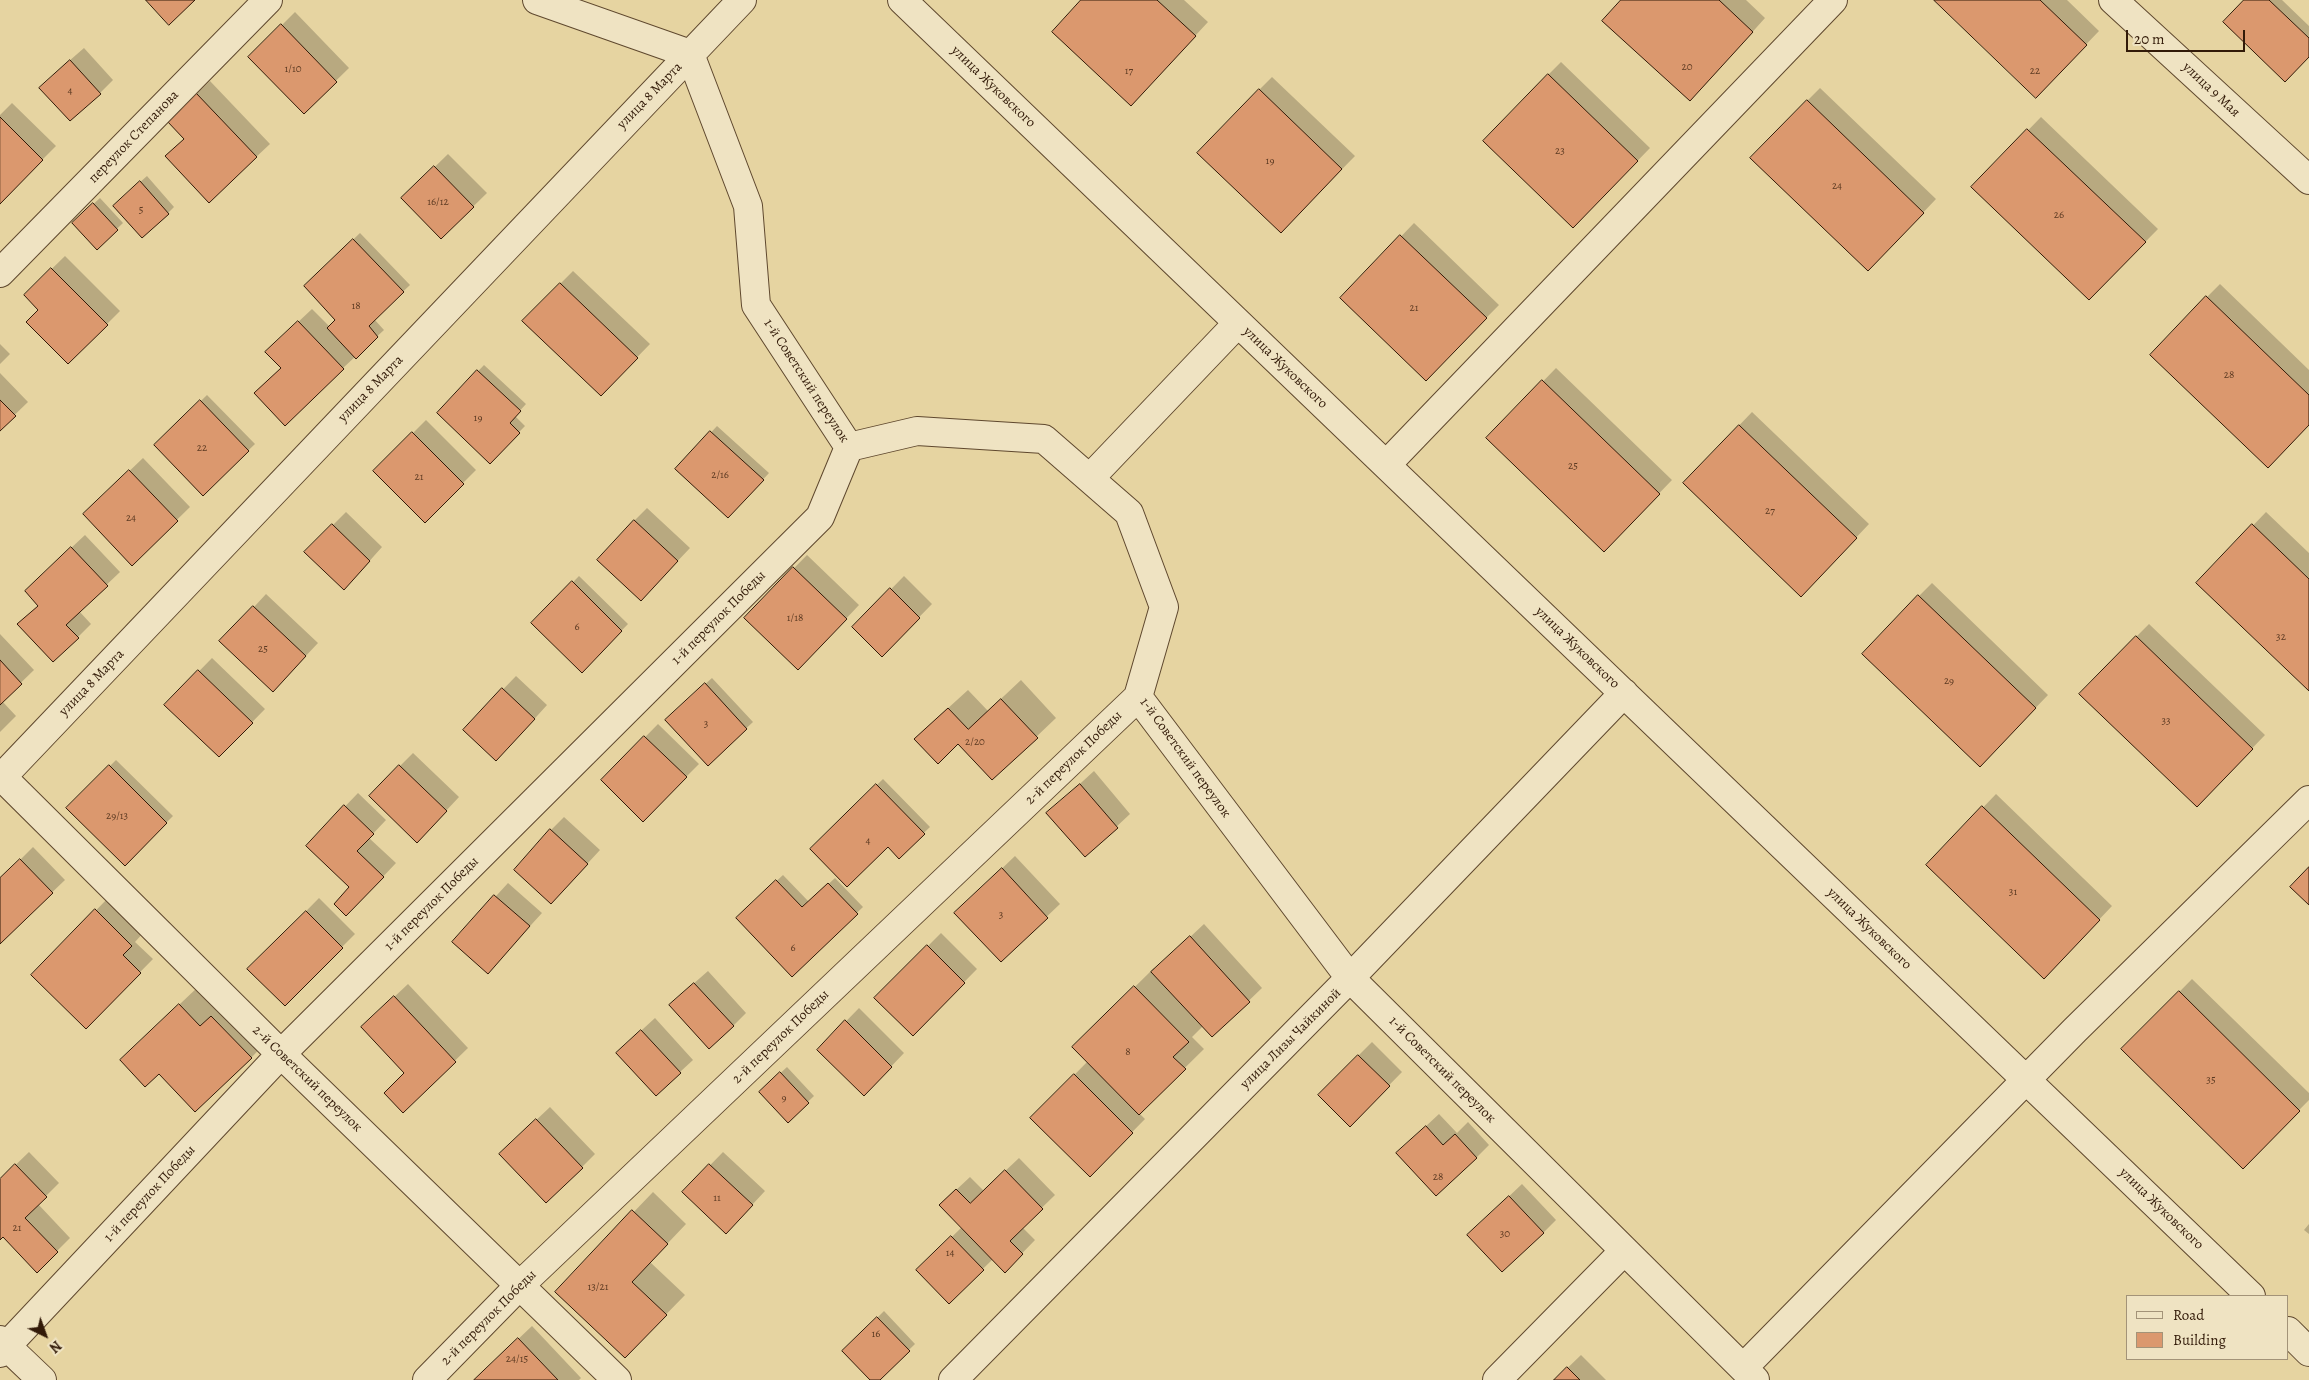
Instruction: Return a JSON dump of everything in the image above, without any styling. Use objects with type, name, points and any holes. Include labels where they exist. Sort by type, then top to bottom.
[{"type":"street","name":"переулок Степанова","points":[[0,273],[268,0]]},
{"type":"street","points":[[537,0],[690,54]]},
{"type":"street","name":"улица 8 Марта","points":[[1,777],[742,0]]},
{"type":"street","name":"улица Жуковского","points":[[902,0],[2251,1295]]},
{"type":"street","points":[[1386,465],[1833,0]]},
{"type":"street","name":"улица 9 Мая","points":[[2113,0],[2309,180]]},
{"type":"street","name":"1-й Советский переулок","points":[[690,54],[748,206],[756,305],[849,447],[917,431],[1044,439],[1129,513],[1164,607],[1138,697],[1350,978],[1623,1252],[1749,1374]]},
{"type":"street","points":[[1090,478],[1238,323]]},
{"type":"street","name":"1-й переулок Победы","points":[[2,1346],[281,1054],[820,517],[849,447]]},
{"type":"street","name":"улица Лизы Чайкиной","points":[[954,1380],[1350,978],[1624,693]]},
{"type":"street","name":"2-й переулок Победы","points":[[426,1380],[519,1286],[1138,697]]},
{"type":"street","name":"2-й Советский переулок","points":[[1,777],[281,1054],[617,1380]]},
{"type":"street","points":[[1749,1374],[2026,1080],[2309,800]]},
{"type":"street","points":[[1497,1380],[1623,1252]]},
{"type":"street","points":[[2289,1332],[2309,1352]]},
{"type":"street","points":[[2,1346],[42,1380]]},
{"type":"building","points":[[146,0],[195,0],[169,25]]},
{"type":"building","points":[[1081,0],[1157,0],[1196,36],[1131,106],[1052,32]]},
{"type":"building","points":[[1621,0],[1719,0],[1753,32],[1690,101],[1602,21]]},
{"type":"building","points":[[1934,0],[2040,0],[2087,45],[2036,98]]},
{"type":"building","points":[[2244,0],[2269,0],[2309,38],[2309,57],[2285,82],[2223,22]]},
{"type":"building","points":[[281,24],[337,82],[304,114],[248,57]]},
{"type":"building","points":[[70,60],[101,94],[70,121],[39,88]]},
{"type":"building","points":[[1548,74],[1638,161],[1573,228],[1483,141]]},
{"type":"building","points":[[1259,89],[1342,169],[1281,233],[1197,153]]},
{"type":"building","points":[[196,93],[257,157],[209,203],[165,156],[184,139],[167,121]]},
{"type":"building","points":[[1807,100],[1924,213],[1868,271],[1750,158]]},
{"type":"building","points":[[0,117],[43,160],[0,204]]},
{"type":"building","points":[[2027,129],[2146,242],[2089,300],[1971,187]]},
{"type":"building","points":[[434,166],[474,207],[441,239],[401,198]]},
{"type":"building","points":[[140,181],[169,214],[142,238],[113,206]]},
{"type":"building","points":[[93,203],[118,230],[97,250],[72,223]]},
{"type":"building","points":[[1400,235],[1487,318],[1426,381],[1340,298]]},
{"type":"building","points":[[353,239],[404,292],[369,326],[378,337],[356,359],[327,328],[335,320],[304,286]]},
{"type":"building","points":[[51,268],[108,325],[68,364],[26,322],[38,310],[24,295]]},
{"type":"building","points":[[560,283],[638,358],[601,396],[522,321]]},
{"type":"building","points":[[2206,296],[2309,395],[2309,425],[2268,468],[2150,355]]},
{"type":"building","points":[[298,321],[344,369],[285,426],[254,393],[281,368],[265,352]]},
{"type":"building","points":[[477,370],[521,411],[510,423],[520,433],[490,464],[437,413]]},
{"type":"building","points":[[1542,380],[1660,494],[1604,552],[1486,438]]},
{"type":"building","points":[[0,400],[16,416],[0,431]]},
{"type":"building","points":[[200,400],[249,451],[203,496],[154,445]]},
{"type":"building","points":[[1739,425],[1857,538],[1801,597],[1683,483]]},
{"type":"building","points":[[710,431],[764,480],[728,518],[675,469]]},
{"type":"building","points":[[412,432],[464,484],[425,523],[373,471]]},
{"type":"building","points":[[129,470],[178,521],[132,566],[83,514]]},
{"type":"building","points":[[634,520],[678,561],[641,601],[597,560]]},
{"type":"building","points":[[332,524],[370,561],[344,590],[304,552]]},
{"type":"building","points":[[2252,524],[2309,579],[2309,691],[2196,583]]},
{"type":"building","points":[[71,547],[108,586],[66,625],[79,638],[53,662],[17,624],[38,606],[25,591]]},
{"type":"building","points":[[793,567],[847,619],[798,670],[744,618]]},
{"type":"building","points":[[572,581],[622,631],[582,673],[531,623]]},
{"type":"building","points":[[890,588],[920,618],[882,657],[852,627]]},
{"type":"building","points":[[1918,595],[2036,708],[1980,767],[1862,654]]},
{"type":"building","points":[[253,606],[306,656],[273,692],[219,641]]},
{"type":"building","points":[[2136,636],[2253,749],[2197,807],[2079,694]]},
{"type":"building","points":[[0,660],[22,684],[0,705]]},
{"type":"building","points":[[198,670],[253,723],[219,757],[164,705]]},
{"type":"building","points":[[705,683],[747,729],[708,766],[665,720]]},
{"type":"building","points":[[502,688],[535,719],[496,761],[463,730]]},
{"type":"building","points":[[1001,699],[1038,738],[992,780],[958,744],[938,764],[914,739],[948,708],[968,729]]},
{"type":"building","points":[[644,736],[687,777],[643,822],[601,780]]},
{"type":"building","points":[[109,765],[167,823],[125,866],[66,808]]},
{"type":"building","points":[[399,765],[447,811],[417,843],[369,796]]},
{"type":"building","points":[[876,784],[925,834],[899,859],[888,847],[847,887],[810,849]]},
{"type":"building","points":[[1080,784],[1118,828],[1085,857],[1046,813]]},
{"type":"building","points":[[344,805],[374,834],[357,851],[384,877],[346,916],[334,904],[349,887],[306,846]]},
{"type":"building","points":[[1982,806],[2100,920],[2044,979],[1926,865]]},
{"type":"building","points":[[550,829],[588,864],[551,904],[514,870]]},
{"type":"building","points":[[20,859],[53,893],[0,944],[0,878]]},
{"type":"building","points":[[2309,867],[2309,905],[2290,887]]},
{"type":"building","points":[[1002,868],[1048,918],[1001,962],[954,913]]},
{"type":"building","points":[[776,880],[802,907],[828,883],[858,914],[792,977],[736,918]]},
{"type":"building","points":[[494,895],[530,926],[488,974],[452,942]]},
{"type":"building","points":[[95,909],[132,946],[123,955],[141,973],[86,1029],[31,975]]},
{"type":"building","points":[[306,911],[343,948],[285,1006],[247,969]]},
{"type":"building","points":[[1190,936],[1250,1002],[1212,1037],[1151,972]]},
{"type":"building","points":[[927,945],[965,983],[913,1036],[874,998]]},
{"type":"building","points":[[694,983],[734,1026],[709,1049],[669,1005]]},
{"type":"building","points":[[1134,986],[1189,1042],[1173,1057],[1186,1069],[1139,1115],[1072,1047]]},
{"type":"building","points":[[2179,991],[2300,1111],[2243,1169],[2121,1049]]},
{"type":"building","points":[[394,996],[456,1062],[403,1113],[384,1093],[404,1073],[361,1027]]},
{"type":"building","points":[[179,1004],[200,1026],[211,1016],[252,1058],[195,1112],[159,1074],[145,1087],[120,1060]]},
{"type":"building","points":[[845,1020],[892,1067],[864,1096],[817,1050]]},
{"type":"building","points":[[641,1030],[681,1073],[656,1096],[616,1053]]},
{"type":"building","points":[[1358,1055],[1390,1086],[1350,1127],[1318,1095]]},
{"type":"building","points":[[780,1072],[809,1103],[788,1123],[759,1092]]},
{"type":"building","points":[[1074,1074],[1133,1133],[1090,1177],[1030,1118]]},
{"type":"building","points":[[536,1119],[583,1168],[546,1203],[499,1154]]},
{"type":"building","points":[[1426,1126],[1443,1145],[1455,1134],[1477,1158],[1436,1196],[1396,1153]]},
{"type":"building","points":[[15,1164],[47,1197],[25,1218],[58,1252],[37,1273],[3,1237],[0,1240],[0,1179]]},
{"type":"building","points":[[709,1164],[753,1205],[726,1234],[682,1192]]},
{"type":"building","points":[[1005,1170],[1043,1209],[1010,1241],[1023,1254],[1005,1273],[939,1205],[956,1189],[970,1203]]},
{"type":"building","points":[[1509,1196],[1544,1233],[1502,1272],[1467,1235]]},
{"type":"building","points":[[632,1210],[668,1244],[632,1282],[667,1315],[625,1358],[555,1292]]},
{"type":"building","points":[[951,1236],[984,1270],[949,1304],[916,1270]]},
{"type":"building","points":[[877,1317],[910,1351],[880,1380],[870,1380],[842,1351]]},
{"type":"building","points":[[518,1338],[558,1380],[474,1380]]},
{"type":"building","points":[[1567,1367],[1580,1380],[1554,1380]]}]
